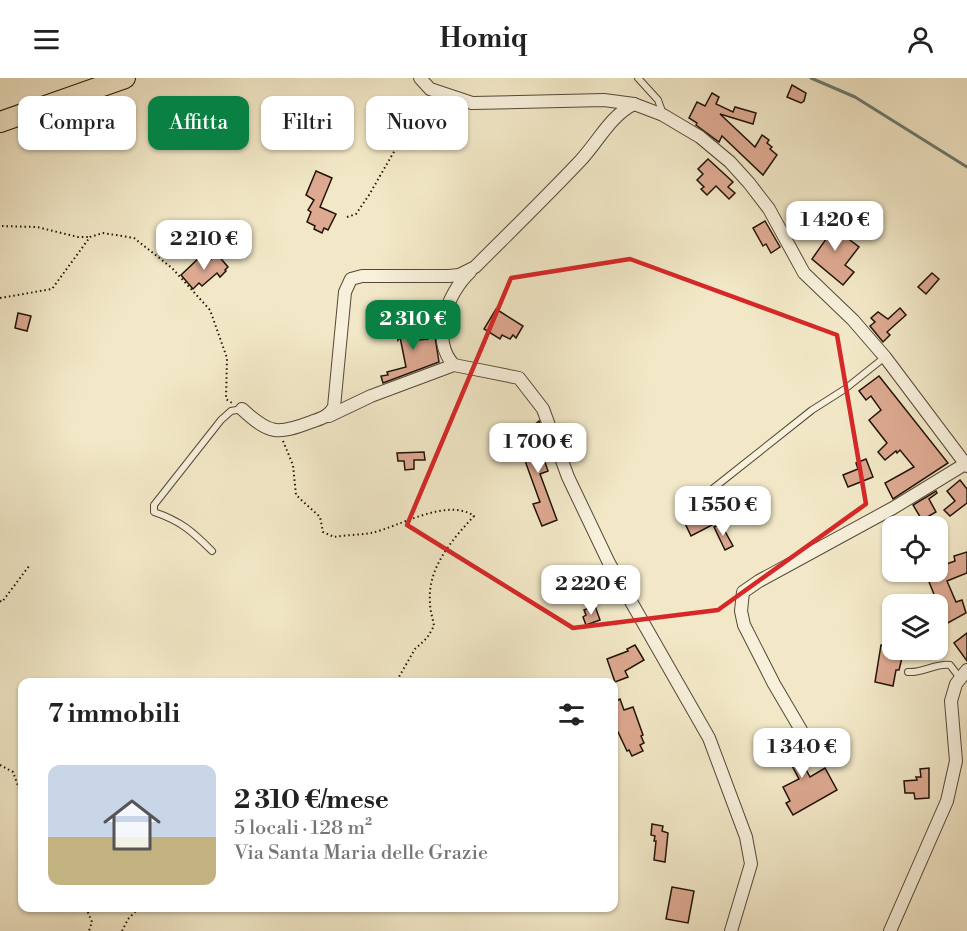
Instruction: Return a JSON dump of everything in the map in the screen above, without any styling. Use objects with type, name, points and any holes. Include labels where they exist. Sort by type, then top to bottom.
[{"type":"main road","points":[[0,122],[125,78]]},
{"type":"street","points":[[420,78],[430,89],[472,103],[604,100],[634,104],[663,115],[700,136],[730,162],[749,183],[769,209],[804,273],[853,321],[885,357],[966,465],[743,592],[741,611],[744,625],[801,730]]},
{"type":"street","points":[[454,365],[448,359],[445,350],[443,324],[453,294],[464,278],[581,160],[613,120],[624,109],[634,104]]},
{"type":"street","points":[[328,416],[334,407],[345,292],[351,279],[362,276],[449,276],[459,275],[475,267]]},
{"type":"street","points":[[242,409],[258,425],[279,432],[328,416],[371,396],[454,365],[519,378],[543,409],[568,477],[609,563],[709,738],[746,837],[751,864],[731,931]]},
{"type":"street","points":[[890,931],[947,801],[956,761],[951,701],[965,674]]},
{"type":"lane","points":[[638,78],[658,100],[663,115]]},
{"type":"lane","points":[[701,498],[812,410],[845,389],[885,357]]},
{"type":"lane","points":[[212,551],[197,536],[174,519],[154,513],[154,505],[220,420],[231,411],[242,409]]},
{"type":"lane","points":[[908,672],[917,673],[945,664],[965,674]]},
{"type":"path","points":[[347,217],[356,214],[369,195],[430,89]]},
{"type":"path","points":[[2,226],[37,227],[78,237],[90,237],[103,233],[134,238],[172,268],[210,310],[227,358],[226,399],[242,409]]},
{"type":"path","points":[[0,298],[52,288],[90,237]]},
{"type":"path","points":[[279,432],[293,465],[296,495],[320,517],[323,532],[328,535],[334,537],[373,533],[414,517],[450,511],[466,510],[474,516],[449,544],[434,572],[429,602],[434,626],[427,638],[415,649],[398,678]]},
{"type":"path","points":[[0,601],[2,602],[18,584],[29,566]]},
{"type":"path","points":[[0,765],[13,772],[18,786]]},
{"type":"path","points":[[88,912],[92,922],[89,931]]},
{"type":"path","points":[[122,931],[128,919],[135,912]]},
{"type":"highlighted area","points":[[630,259],[837,335],[866,504],[718,610],[573,628],[407,525],[511,278]]},
{"type":"building","points":[[792,85],[806,93],[801,103],[787,97]]},
{"type":"building","points":[[712,93],[719,97],[716,104],[733,112],[735,107],[756,113],[753,124],[720,114],[755,147],[762,135],[769,140],[767,143],[772,147],[770,149],[777,155],[763,175],[722,136],[719,142],[689,118],[697,102],[705,106]]},
{"type":"building","points":[[708,159],[733,182],[728,187],[735,193],[729,199],[716,186],[707,195],[701,189],[704,187],[697,180],[703,174],[698,169]]},
{"type":"building","points":[[316,171],[332,178],[320,207],[336,214],[328,230],[324,228],[322,233],[307,222],[311,212],[308,210],[314,200],[306,195]]},
{"type":"building","points":[[822,214],[831,221],[829,223],[859,247],[845,265],[854,272],[843,285],[812,259],[829,235],[815,224]]},
{"type":"building","points":[[765,221],[780,247],[771,253],[766,244],[763,246],[753,228]]},
{"type":"building","points":[[217,254],[228,267],[226,271],[220,277],[217,273],[202,286],[199,283],[193,289],[181,275],[199,258],[204,265]]},
{"type":"building","points":[[932,273],[939,279],[926,294],[918,287]]},
{"type":"building","points":[[900,308],[906,315],[887,332],[890,335],[883,342],[870,326],[875,322],[871,318],[878,312],[888,319]]},
{"type":"building","points":[[496,309],[523,326],[516,338],[513,335],[510,339],[502,335],[500,339],[484,329]]},
{"type":"building","points":[[404,310],[408,341],[428,339],[428,331],[434,331],[439,362],[383,383],[381,376],[406,367],[400,337],[398,340],[395,311]]},
{"type":"building","points":[[18,313],[31,316],[27,331],[15,328]]},
{"type":"building","points":[[879,376],[948,463],[893,499],[885,483],[914,467],[900,450],[885,460],[878,452],[887,443],[869,420],[881,410],[871,396],[866,400],[859,391]]},
{"type":"building","points":[[539,421],[545,439],[538,442],[548,471],[540,474],[557,520],[542,526],[533,504],[540,502],[520,447],[532,442],[528,430]]},
{"type":"building","points":[[424,452],[425,460],[414,460],[414,469],[405,470],[404,461],[398,461],[397,453]]},
{"type":"building","points":[[866,459],[873,477],[848,487],[843,475],[858,469],[856,463]]},
{"type":"building","points":[[960,480],[967,489],[967,503],[950,516],[944,510],[955,501],[947,491]]},
{"type":"building","points":[[936,491],[937,493],[929,499],[936,512],[929,516],[920,516],[913,505]]},
{"type":"building","points":[[705,507],[714,524],[691,536],[683,519]]},
{"type":"building","points":[[721,524],[733,546],[725,550],[714,527]]},
{"type":"building","points":[[967,552],[967,573],[948,581],[948,563],[955,561],[954,556]]},
{"type":"building","points":[[929,582],[947,582],[956,602],[962,600],[966,613],[948,623],[948,594],[934,594]]},
{"type":"building","points":[[595,606],[600,620],[586,625],[583,617],[586,615],[584,610]]},
{"type":"building","points":[[967,633],[967,661],[954,643]]},
{"type":"building","points":[[635,645],[644,660],[625,671],[628,677],[618,681],[618,678],[614,678],[607,659],[628,651],[627,649]]},
{"type":"building","points":[[882,645],[882,660],[902,660],[899,670],[896,670],[893,686],[875,682]]},
{"type":"building","points":[[620,699],[624,710],[633,707],[643,735],[641,736],[644,743],[640,745],[643,751],[632,756],[618,732],[618,700]]},
{"type":"building","points":[[786,733],[810,777],[825,768],[837,790],[793,815],[786,803],[790,801],[783,787],[799,779],[791,764],[787,766],[778,748],[772,751],[768,743]]},
{"type":"building","points":[[929,768],[929,798],[915,799],[914,793],[905,793],[904,781],[917,780],[916,777],[921,777],[920,769]]},
{"type":"building","points":[[652,824],[663,826],[662,831],[668,833],[665,862],[654,860],[656,841],[654,841],[655,836],[651,835]]},
{"type":"building","points":[[672,887],[694,891],[688,923],[666,919]]},
{"type":"waterway","points":[[811,78],[855,97],[967,167]]}]
